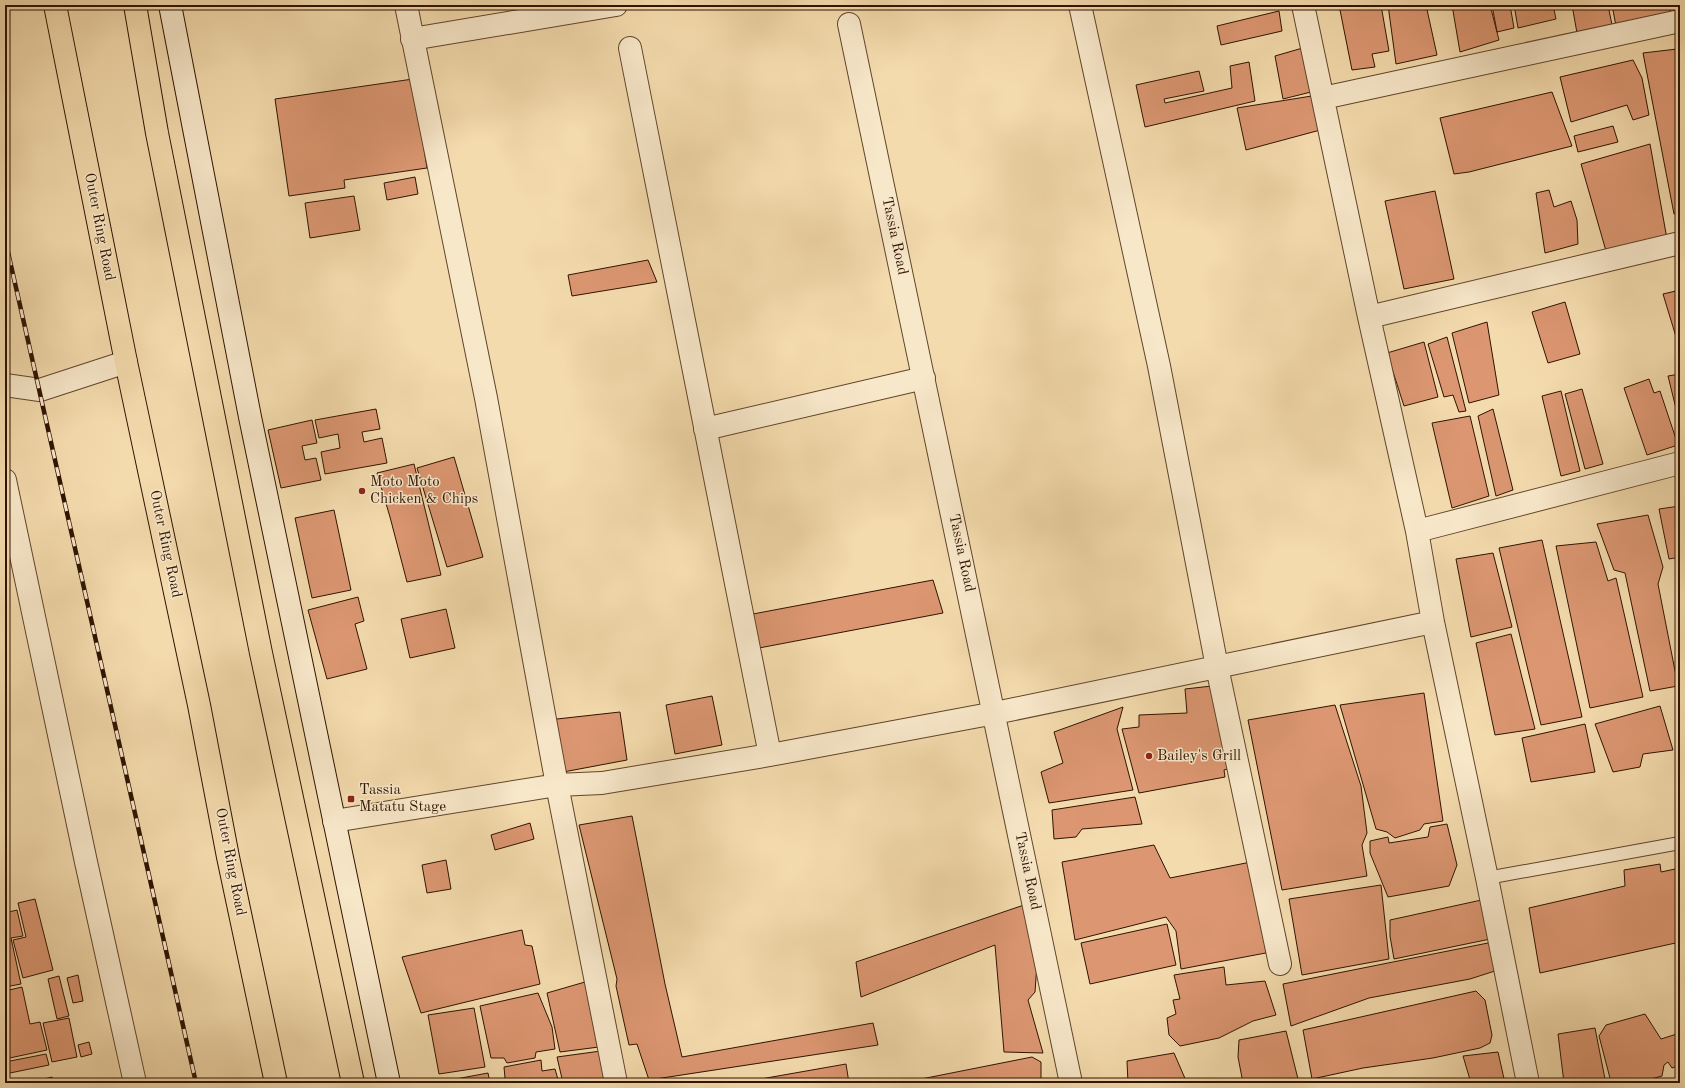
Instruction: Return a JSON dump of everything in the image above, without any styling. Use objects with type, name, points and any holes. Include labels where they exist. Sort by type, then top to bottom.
[{"type":"main road","name":"Outer Ring Road","points":[[55,5],[126,362],[199,705],[228,857],[276,1083]]},
{"type":"main road","points":[[135,5],[159,140],[261,653],[353,1083]]},
{"type":"street","points":[[170,5],[248,410],[389,1083]]},
{"type":"street","points":[[406,5],[486,398],[557,785],[616,1083]]},
{"type":"street","points":[[412,40],[616,5]]},
{"type":"street","points":[[1080,5],[1157,358],[1216,667],[1280,964]]},
{"type":"street","points":[[1303,5],[1369,317],[1417,531],[1433,622],[1487,878],[1528,1083]]},
{"type":"street","points":[[1322,98],[1680,21]]},
{"type":"street","name":"Tassia Road","points":[[849,24],[995,713],[1071,1083]]},
{"type":"street","points":[[630,48],[770,755]]},
{"type":"street","points":[[1369,317],[1680,243]]},
{"type":"street","points":[[5,385],[40,390],[126,362]]},
{"type":"street","points":[[705,429],[924,378]]},
{"type":"street","points":[[1417,531],[1680,463]]},
{"type":"street","points":[[5,480],[134,1083]]},
{"type":"street","points":[[334,821],[557,785],[602,783],[770,755],[995,713],[1433,622]]},
{"type":"lane","points":[[1487,878],[1680,843]]},
{"type":"building","points":[[1339,5],[1381,5],[1389,51],[1372,54],[1375,67],[1352,70]]},
{"type":"building","points":[[1388,5],[1426,5],[1437,55],[1396,64]]},
{"type":"building","points":[[1452,5],[1490,5],[1499,40],[1460,52]]},
{"type":"building","points":[[1492,5],[1510,5],[1514,28],[1497,32]]},
{"type":"building","points":[[1514,5],[1553,5],[1556,19],[1518,28]]},
{"type":"building","points":[[1572,5],[1608,5],[1612,25],[1577,33]]},
{"type":"building","points":[[1612,5],[1669,5],[1671,13],[1616,26]]},
{"type":"building","points":[[1279,11],[1282,31],[1221,45],[1217,26]]},
{"type":"building","points":[[1680,27],[1680,52],[1679,52],[1674,28]]},
{"type":"building","points":[[1306,47],[1315,91],[1283,99],[1275,56]]},
{"type":"building","points":[[1677,49],[1680,66],[1680,213],[1674,214],[1643,53]]},
{"type":"building","points":[[1633,60],[1642,78],[1649,115],[1633,120],[1627,105],[1571,122],[1560,77]]},
{"type":"building","points":[[1249,62],[1255,101],[1145,127],[1136,85],[1199,71],[1204,91],[1164,99],[1165,103],[1232,88],[1230,66]]},
{"type":"building","points":[[413,79],[427,168],[344,180],[345,188],[289,196],[275,99]]},
{"type":"building","points":[[1552,92],[1572,146],[1469,172],[1454,174],[1440,118]]},
{"type":"building","points":[[1318,95],[1324,129],[1246,150],[1237,108]]},
{"type":"building","points":[[1613,126],[1618,142],[1578,152],[1574,136]]},
{"type":"building","points":[[1650,144],[1667,239],[1606,251],[1581,164]]},
{"type":"building","points":[[415,177],[418,194],[387,200],[384,183]]},
{"type":"building","points":[[1549,190],[1554,207],[1571,201],[1577,220],[1578,244],[1545,253],[1536,193]]},
{"type":"building","points":[[1435,191],[1454,279],[1404,289],[1385,201]]},
{"type":"building","points":[[354,196],[360,230],[310,238],[305,203]]},
{"type":"building","points":[[648,260],[657,282],[572,296],[568,275]]},
{"type":"building","points":[[1680,290],[1680,350],[1663,294]]},
{"type":"building","points":[[1565,302],[1580,354],[1548,363],[1532,312]]},
{"type":"building","points":[[1487,322],[1499,395],[1469,403],[1452,333]]},
{"type":"building","points":[[1447,337],[1466,411],[1459,412],[1453,395],[1444,397],[1428,344]]},
{"type":"building","points":[[1424,342],[1438,397],[1404,406],[1387,353]]},
{"type":"building","points":[[1680,374],[1680,425],[1668,376]]},
{"type":"building","points":[[1649,379],[1654,393],[1660,391],[1678,445],[1647,455],[1624,388]]},
{"type":"building","points":[[1582,389],[1603,464],[1585,469],[1565,394]]},
{"type":"building","points":[[1561,391],[1580,471],[1561,476],[1542,396]]},
{"type":"building","points":[[376,409],[380,429],[362,432],[364,442],[382,438],[387,463],[325,474],[321,452],[340,448],[338,434],[319,438],[315,420]]},
{"type":"building","points":[[1493,409],[1513,490],[1496,496],[1478,416]]},
{"type":"building","points":[[1470,416],[1489,496],[1452,508],[1432,423]]},
{"type":"building","points":[[312,420],[317,443],[302,446],[305,460],[316,458],[321,480],[281,488],[268,430]]},
{"type":"building","points":[[454,457],[483,557],[447,567],[417,468]]},
{"type":"building","points":[[414,464],[441,575],[407,582],[377,473]]},
{"type":"building","points":[[1680,506],[1680,557],[1669,559],[1659,509]]},
{"type":"building","points":[[334,510],[351,590],[312,598],[295,518]]},
{"type":"building","points":[[1648,515],[1663,567],[1658,584],[1678,686],[1650,691],[1625,573],[1614,570],[1597,524]]},
{"type":"building","points":[[1542,540],[1582,717],[1541,725],[1499,548]]},
{"type":"building","points":[[1596,542],[1608,581],[1616,578],[1643,697],[1590,708],[1556,546]]},
{"type":"building","points":[[1493,553],[1512,627],[1471,637],[1456,559]]},
{"type":"building","points":[[933,580],[943,613],[759,648],[753,614]]},
{"type":"building","points":[[358,597],[364,621],[355,624],[367,669],[327,679],[308,610]]},
{"type":"building","points":[[446,609],[455,648],[410,658],[401,619]]},
{"type":"building","points":[[1511,634],[1535,729],[1495,735],[1476,643]]},
{"type":"building","points":[[1212,686],[1231,768],[1224,770],[1225,777],[1139,793],[1122,729],[1139,727],[1139,715],[1187,713],[1185,689]]},
{"type":"building","points":[[1424,693],[1443,821],[1424,824],[1420,830],[1395,838],[1387,832],[1376,829],[1340,705]]},
{"type":"building","points":[[712,696],[722,745],[675,754],[666,705]]},
{"type":"building","points":[[1335,705],[1361,786],[1367,833],[1362,845],[1367,876],[1282,890],[1248,720]]},
{"type":"building","points":[[1660,706],[1673,750],[1643,754],[1640,767],[1613,772],[1595,724]]},
{"type":"building","points":[[1123,707],[1117,729],[1133,790],[1049,803],[1041,772],[1063,763],[1054,732]]},
{"type":"building","points":[[620,712],[627,760],[558,773],[548,720]]},
{"type":"building","points":[[1585,724],[1595,772],[1531,782],[1522,738]]},
{"type":"building","points":[[1135,797],[1142,824],[1082,829],[1076,837],[1054,839],[1052,810]]},
{"type":"building","points":[[632,816],[665,984],[682,1057],[873,1023],[878,1045],[649,1080],[637,1044],[629,1045],[616,986],[617,979],[579,825]]},
{"type":"building","points":[[530,823],[534,839],[495,850],[491,835]]},
{"type":"building","points":[[1447,824],[1457,865],[1449,886],[1388,897],[1370,853],[1370,841],[1388,837],[1389,843],[1428,837],[1430,827]]},
{"type":"building","points":[[1154,845],[1170,878],[1251,862],[1271,952],[1181,969],[1176,931],[1166,917],[1075,940],[1062,862]]},
{"type":"building","points":[[446,860],[451,889],[427,893],[422,865]]},
{"type":"building","points":[[1660,864],[1661,872],[1680,868],[1680,942],[1540,973],[1529,908],[1625,886],[1624,870]]},
{"type":"building","points":[[1381,885],[1389,959],[1302,975],[1289,899]]},
{"type":"building","points":[[35,899],[53,970],[23,978],[13,940],[26,937],[18,903]]},
{"type":"building","points":[[1486,899],[1495,938],[1394,959],[1390,936],[1390,920]]},
{"type":"building","points":[[1024,905],[1037,964],[1035,992],[1028,1000],[1043,1053],[1004,1052],[995,945],[861,997],[856,962]]},
{"type":"building","points":[[17,910],[23,936],[11,938],[21,984],[5,987],[5,913]]},
{"type":"building","points":[[1167,924],[1176,965],[1090,984],[1081,943]]},
{"type":"building","points":[[522,930],[525,945],[532,946],[540,984],[421,1013],[402,957]]},
{"type":"building","points":[[1493,942],[1501,969],[1470,979],[1369,998],[1291,1026],[1283,984]]},
{"type":"building","points":[[1224,967],[1226,985],[1265,981],[1276,1015],[1253,1021],[1219,1038],[1180,1046],[1169,1035],[1167,1018],[1176,1014],[1173,1000],[1180,999],[1174,975]]},
{"type":"building","points":[[78,975],[83,1001],[73,1003],[67,978]]},
{"type":"building","points":[[59,976],[69,1016],[57,1019],[48,979]]},
{"type":"building","points":[[585,982],[599,1047],[560,1052],[547,993]]},
{"type":"building","points":[[22,987],[30,1024],[40,1022],[47,1050],[5,1059],[5,991]]},
{"type":"building","points":[[1476,991],[1485,1000],[1492,1035],[1490,1043],[1480,1048],[1433,1058],[1363,1068],[1312,1079],[1303,1030]]},
{"type":"building","points":[[538,993],[552,1027],[555,1049],[536,1052],[535,1058],[507,1063],[504,1058],[491,1058],[480,1006]]},
{"type":"building","points":[[474,1008],[485,1067],[439,1074],[428,1015]]},
{"type":"building","points":[[1645,1014],[1661,1039],[1680,1033],[1680,1065],[1672,1068],[1668,1062],[1664,1065],[1662,1076],[1640,1082],[1611,1082],[1599,1036],[1606,1025]]},
{"type":"building","points":[[69,1018],[77,1057],[52,1062],[43,1023]]},
{"type":"building","points":[[1595,1028],[1605,1079],[1599,1083],[1564,1083],[1558,1034]]},
{"type":"building","points":[[1286,1031],[1299,1083],[1243,1083],[1238,1057],[1239,1040]]},
{"type":"building","points":[[89,1042],[92,1054],[81,1057],[78,1045]]},
{"type":"building","points":[[601,1051],[607,1083],[563,1083],[557,1057]]},
{"type":"building","points":[[1498,1052],[1505,1083],[1471,1083],[1463,1056]]},
{"type":"building","points":[[1174,1053],[1187,1083],[1128,1083],[1127,1061]]},
{"type":"building","points":[[46,1054],[49,1065],[5,1074],[5,1062]]},
{"type":"building","points":[[1032,1057],[1041,1062],[1041,1083],[901,1083]]},
{"type":"building","points":[[541,1060],[542,1071],[555,1069],[559,1083],[494,1083],[505,1078],[504,1067]]},
{"type":"building","points":[[846,1064],[849,1083],[738,1083]]},
{"type":"building","points":[[488,1073],[490,1083],[445,1083],[445,1081]]},
{"type":"building","points":[[52,1077],[53,1083],[28,1083]]},
{"type":"building","points":[[1361,1080],[1362,1083],[1337,1083]]},
{"type":"building","points":[[1672,1081],[1674,1083],[1660,1083]]},
{"type":"railway","points":[[5,239],[196,1083]]},
{"type":"place","name":"Moto Moto Chicken & Chips","points":[[362,491]]},
{"type":"place","name":"Bailey's Grill","points":[[1149,756]]},
{"type":"place","name":"Tassia Matatu Stage","points":[[351,799]]}]
